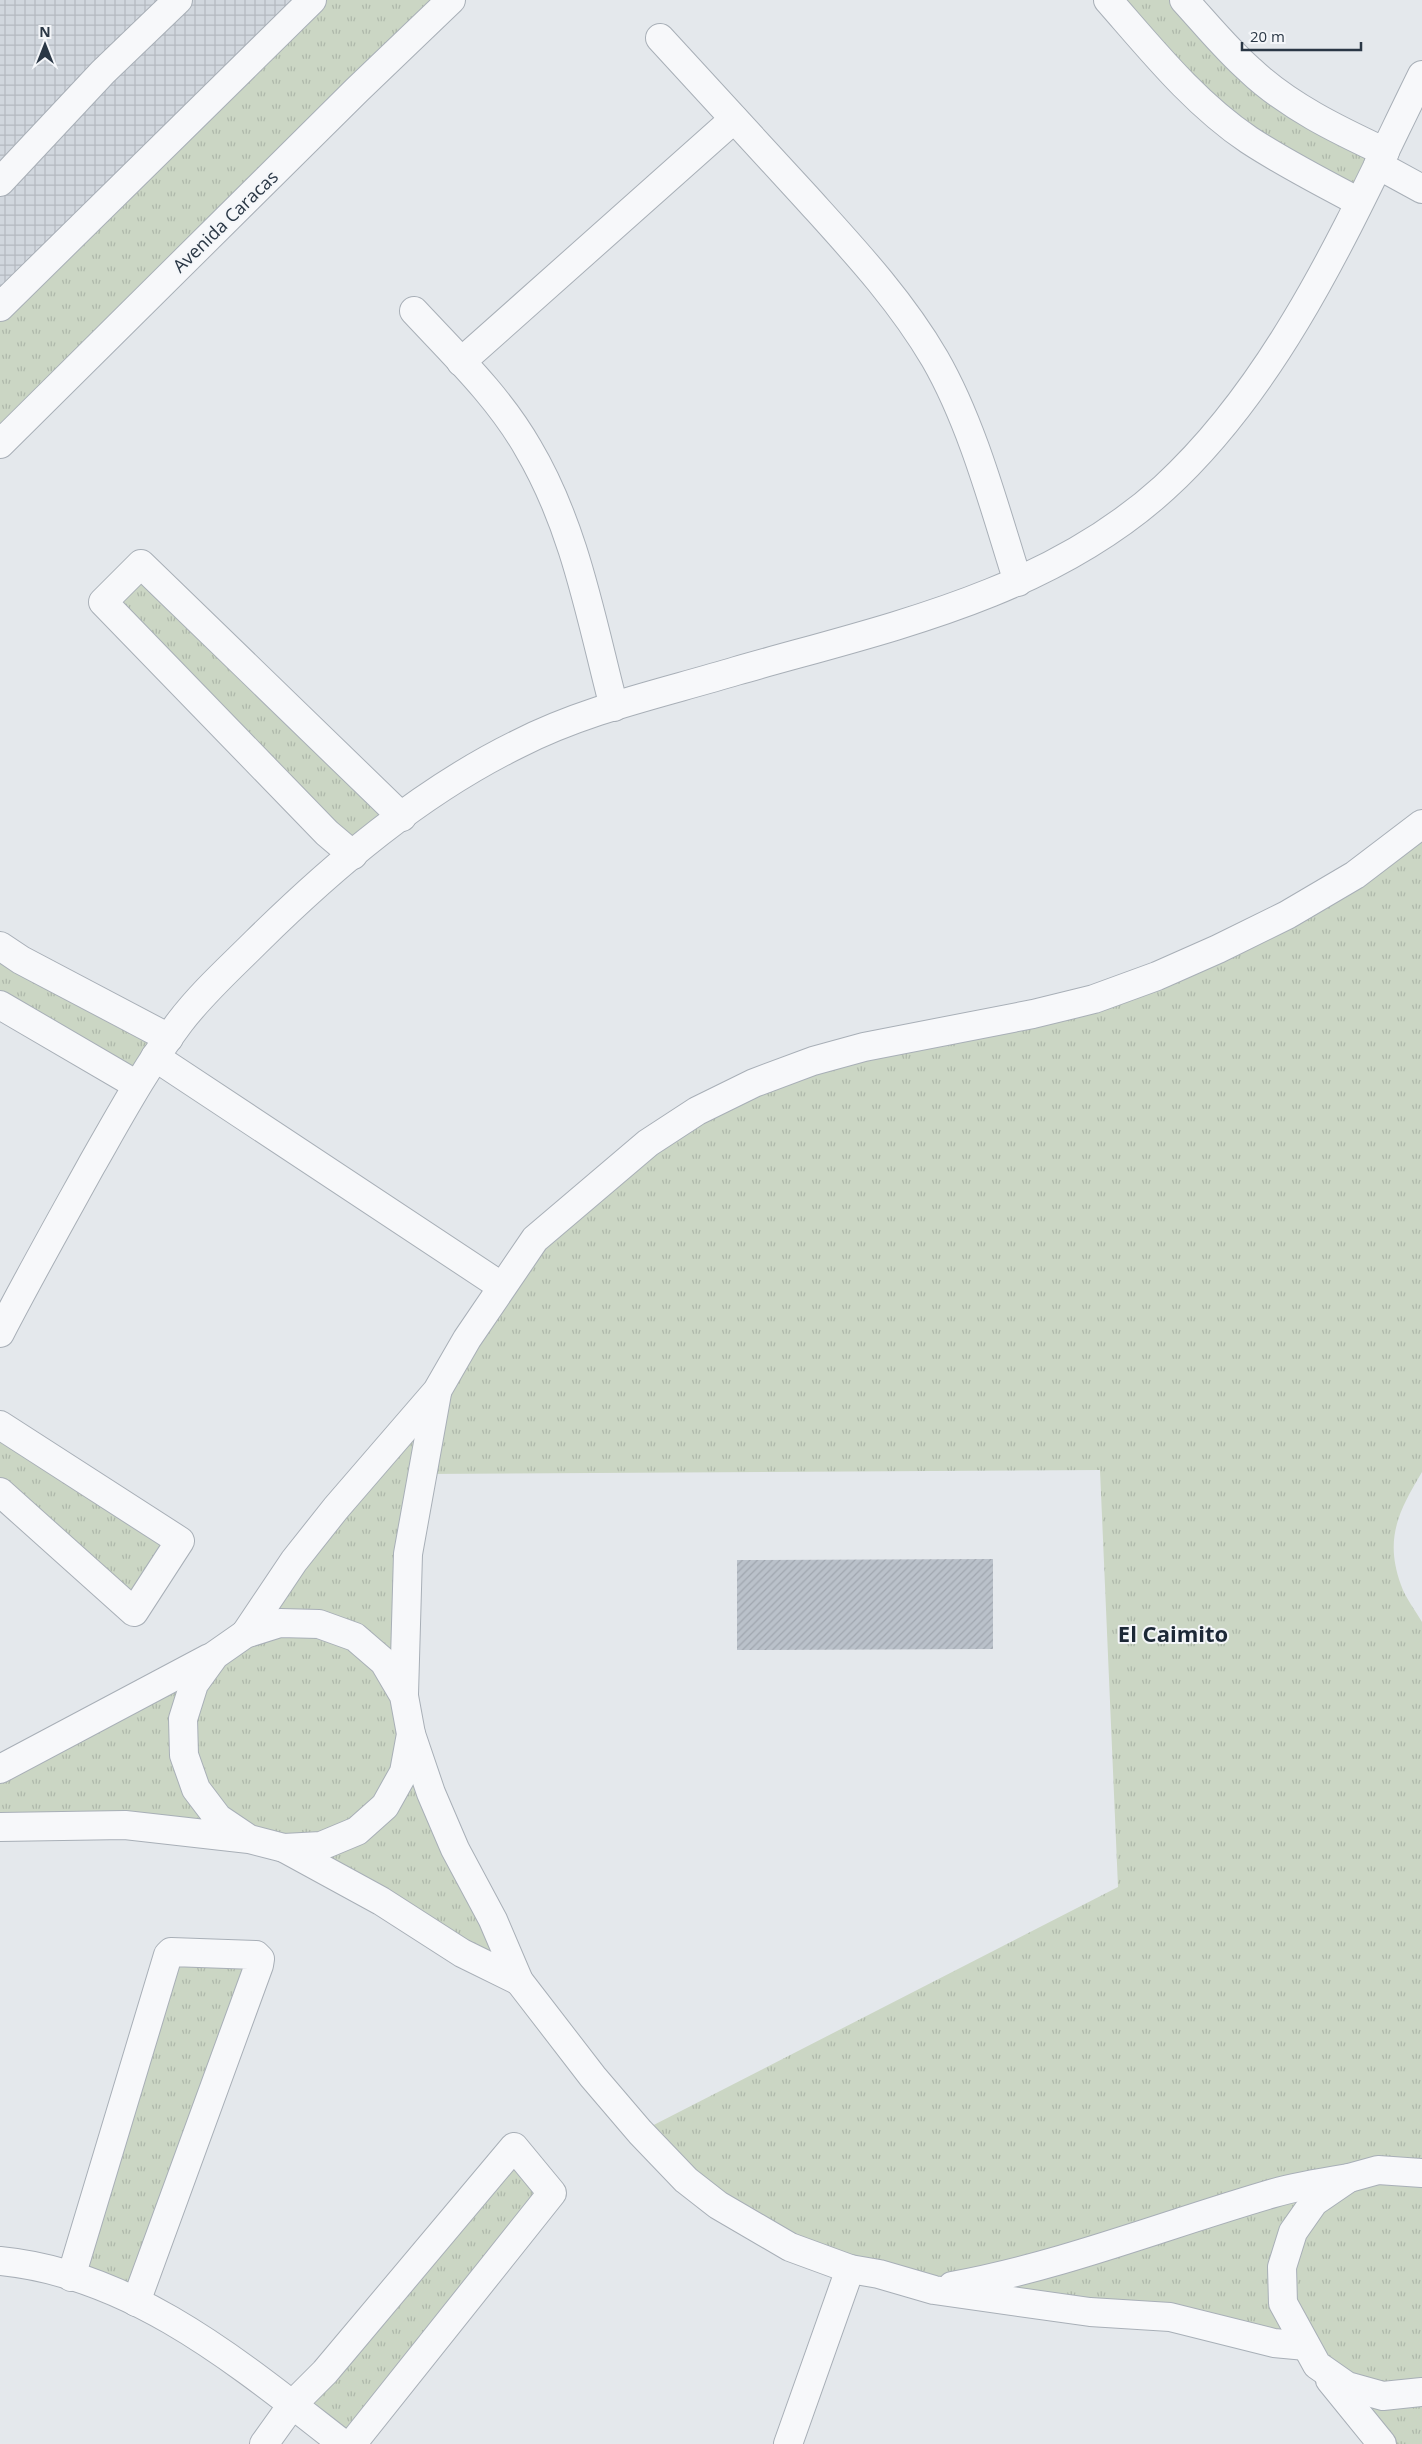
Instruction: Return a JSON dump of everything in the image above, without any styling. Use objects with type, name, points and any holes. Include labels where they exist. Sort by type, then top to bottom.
[{"type":"street","points":[[0,182],[103,72],[178,0]]},
{"type":"street","points":[[0,307],[312,0]]},
{"type":"street","name":"Avenida Caracas","points":[[0,444],[350,96],[451,0]]},
{"type":"street","points":[[1108,0],[1177,78],[1207,107],[1262,148],[1358,202]]},
{"type":"street","points":[[1184,0],[1251,72],[1285,97],[1381,158],[1422,189]]},
{"type":"street","points":[[660,38],[868,265],[908,317],[936,360],[957,406],[982,470],[1018,582]]},
{"type":"street","points":[[2,1323],[137,1085],[183,1017],[213,984],[268,930],[353,855],[402,817],[460,776],[521,742],[614,707],[909,622],[1018,582],[1072,555],[1115,527],[1165,487],[1235,411],[1267,366],[1301,310],[1381,158],[1422,75]]},
{"type":"street","points":[[461,362],[734,119]]},
{"type":"street","points":[[414,311],[499,405],[518,433],[548,486],[567,532],[614,707]]},
{"type":"street","points":[[353,855],[327,833],[103,602],[141,564],[402,817]]},
{"type":"street","points":[[245,1634],[294,1561],[336,1508],[437,1391],[467,1338],[535,1239],[648,1143],[697,1111],[754,1083],[813,1061],[864,1047],[1077,1003],[1157,976],[1218,949],[1286,915],[1355,875],[1422,824]]},
{"type":"street","points":[[0,946],[162,1048],[501,1286]]},
{"type":"street","points":[[0,1005],[137,1085]]},
{"type":"street","points":[[437,1391],[408,1554],[404,1696],[411,1734],[430,1792],[455,1849],[493,1920],[519,1981],[599,2084],[686,2180],[718,2205],[766,2234],[790,2246],[850,2269],[880,2274],[934,2290],[1090,2312],[1170,2317],[1274,2343],[1312,2356],[1347,2386],[1383,2396],[1422,2392]]},
{"type":"street","points":[[0,1424],[180,1541],[134,1612],[0,1492]]},
{"type":"street","points":[[0,1769],[215,1655],[245,1634],[280,1623],[319,1624],[355,1638],[384,1662],[404,1696]]},
{"type":"street","points":[[215,1655],[194,1684],[183,1719],[184,1755],[196,1789],[218,1818],[249,1838]]},
{"type":"street","points":[[284,1848],[321,1846],[357,1831],[385,1806],[404,1772],[411,1734]]},
{"type":"street","points":[[0,1827],[125,1825],[249,1838],[284,1848],[382,1901],[462,1953],[519,1981]]},
{"type":"street","points":[[71,2277],[168,1956],[173,1952],[256,1956],[260,1959],[259,1965],[136,2302]]},
{"type":"street","points":[[264,2444],[292,2405],[325,2372],[514,2147],[552,2193],[352,2444]]},
{"type":"street","points":[[934,2290],[995,2277],[1276,2192],[1349,2178],[1422,2154]]},
{"type":"street","points":[[1378,2170],[1422,2173]]},
{"type":"street","points":[[1349,2178],[1314,2202],[1293,2232],[1282,2267],[1283,2303],[1312,2356],[1382,2444]]},
{"type":"street","points":[[0,2261],[50,2270],[150,2308],[198,2336],[343,2444]]},
{"type":"street","points":[[788,2444],[850,2269]]},
{"type":"shaded area","points":[[0,0],[312,0],[0,307]]},
{"type":"green space","points":[[312,0],[451,0],[0,444],[0,307]]},
{"type":"green space","points":[[1108,0],[1184,0],[1223,44],[1385,152],[1359,202],[1291,166]]},
{"type":"green space","points":[[141,564],[399,819],[356,852],[103,602]]},
{"type":"green space","points":[[1422,824],[1422,1472],[1401,1512],[1396,1526],[1394,1553],[1396,1568],[1403,1590],[1422,1622],[1422,2444],[1382,2444],[1317,2365],[1274,2343],[1090,2312],[790,2247],[640,2132],[1118,1887],[1100,1470],[422,1474],[404,1696],[519,1981],[284,1848],[0,1827],[0,1769],[245,1634],[535,1239],[754,1083],[1157,976]]},
{"type":"green space","points":[[0,946],[168,1039],[138,1084],[0,1005]]},
{"type":"green space","points":[[0,1425],[180,1541],[134,1612],[0,1492]]},
{"type":"green space","points":[[170,1957],[264,1958],[133,2300],[76,2278]]},
{"type":"green space","points":[[514,2147],[552,2193],[347,2444],[298,2409]]},
{"type":"building","points":[[993,1559],[993,1649],[737,1650],[737,1560]]},
{"type":"district","name":"El Caimito","points":[[1173,1633]]}]
